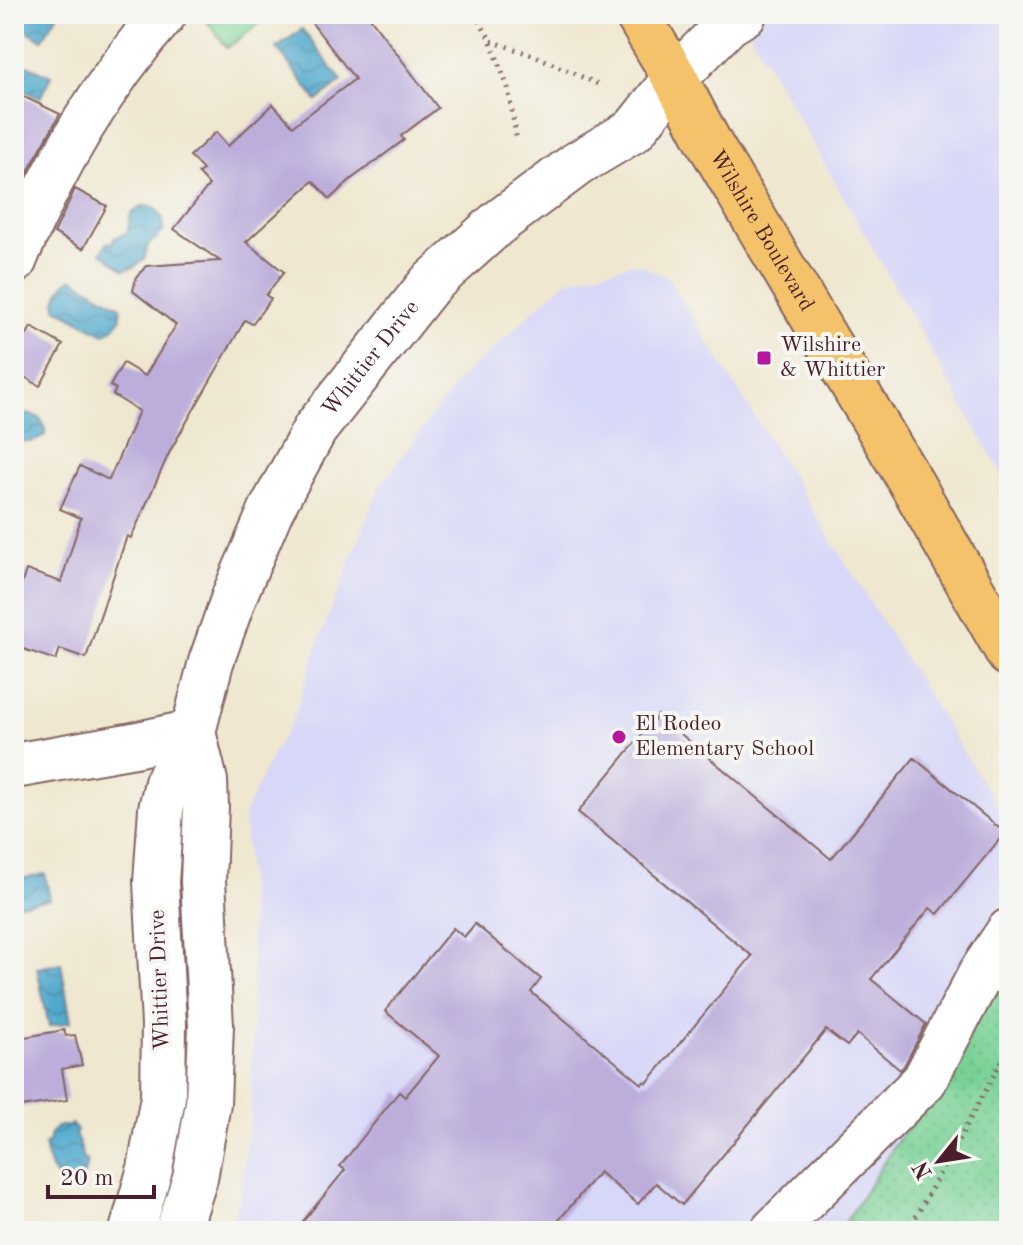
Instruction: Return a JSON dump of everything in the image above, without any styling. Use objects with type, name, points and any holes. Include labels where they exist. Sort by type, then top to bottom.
[{"type":"main road","name":"Wilshire Boulevard","points":[[637,14],[1009,654]]},
{"type":"street","points":[[14,261],[63,157],[106,90],[164,14]]},
{"type":"street","name":"Whittier Drive","points":[[132,1231],[150,1169],[163,1097],[164,1024],[156,882],[161,809],[167,783],[193,732],[211,662],[235,594],[271,510],[315,429],[430,284],[498,223],[577,164],[634,130],[675,78],[728,24],[744,14]]},
{"type":"street","points":[[14,766],[193,732]]},
{"type":"street","name":"Whittier Drive","points":[[178,1231],[195,1178],[208,1103],[210,1041],[203,881],[205,781],[193,732]]},
{"type":"street","points":[[773,1231],[924,1081],[981,973],[1009,931]]},
{"type":"path","points":[[475,14],[491,41],[508,88],[517,141]]},
{"type":"path","points":[[491,41],[535,56],[598,84]]},
{"type":"path","points":[[908,1231],[1008,1052]]},
{"type":"shaded area","points":[[739,14],[1009,14],[1009,486],[976,429]]},
{"type":"shaded area","name":"El Rodeo Elementary School","points":[[635,263],[668,278],[1009,825],[1009,967],[840,1231],[230,1231],[238,1204],[251,1116],[253,962],[244,815],[273,753],[293,720],[322,632],[380,486],[457,382],[566,281]]},
{"type":"green space","points":[[202,14],[272,14],[227,48]]},
{"type":"green space","points":[[1009,967],[1009,1231],[840,1231]]},
{"type":"water","points":[[14,14],[58,14],[42,40],[14,22]]},
{"type":"water","points":[[302,29],[342,81],[317,101],[277,48]]},
{"type":"water","points":[[14,59],[51,76],[40,98],[14,86]]},
{"type":"water","points":[[142,206],[160,213],[163,232],[148,245],[144,259],[124,270],[101,252],[108,242],[112,244],[114,238],[127,233],[131,214]]},
{"type":"water","points":[[72,278],[120,306],[121,318],[113,328],[104,334],[56,308],[60,291]]},
{"type":"water","points":[[14,411],[40,418],[45,435],[32,442],[14,444]]},
{"type":"water","points":[[45,874],[50,899],[14,905],[14,880]]},
{"type":"water","points":[[61,963],[71,1022],[49,1026],[37,968]]},
{"type":"water","points":[[71,1124],[77,1131],[75,1135],[82,1158],[87,1161],[77,1187],[70,1189],[63,1186],[51,1168],[44,1144],[50,1142],[50,1135],[56,1128]]},
{"type":"building","points":[[305,14],[367,14],[438,108],[401,136],[404,140],[330,199],[313,181],[246,242],[284,272],[266,295],[271,299],[252,324],[245,320],[170,451],[131,538],[127,536],[86,658],[60,649],[56,660],[14,646],[14,608],[26,570],[61,582],[81,518],[60,509],[80,466],[109,480],[139,411],[113,395],[116,389],[110,386],[123,363],[145,376],[176,325],[133,291],[136,278],[146,266],[220,261],[174,229],[209,185],[198,173],[203,170],[190,156],[216,132],[228,146],[273,104],[293,126],[355,79]]},
{"type":"building","points":[[14,92],[60,114],[14,200]]},
{"type":"building","points":[[75,189],[107,206],[83,249],[54,233]]},
{"type":"building","points":[[31,327],[63,345],[40,386],[14,371],[14,358]]},
{"type":"building","points":[[658,715],[831,859],[914,758],[1005,833],[938,914],[930,908],[871,979],[926,1024],[904,1066],[900,1070],[857,1034],[847,1046],[826,1030],[682,1205],[656,1183],[638,1204],[599,1172],[550,1231],[295,1231],[345,1170],[340,1166],[399,1092],[405,1097],[439,1056],[385,1011],[453,928],[464,937],[475,924],[541,979],[531,992],[642,1084],[647,1083],[752,956],[578,812]]},
{"type":"building","points":[[64,1030],[66,1036],[75,1035],[82,1065],[62,1069],[67,1100],[14,1108],[14,1039]]},
{"type":"place","name":"Wilshire & Whittier","points":[[764,358]]},
{"type":"place","name":"El Rodeo Elementary School","points":[[619,737]]}]
